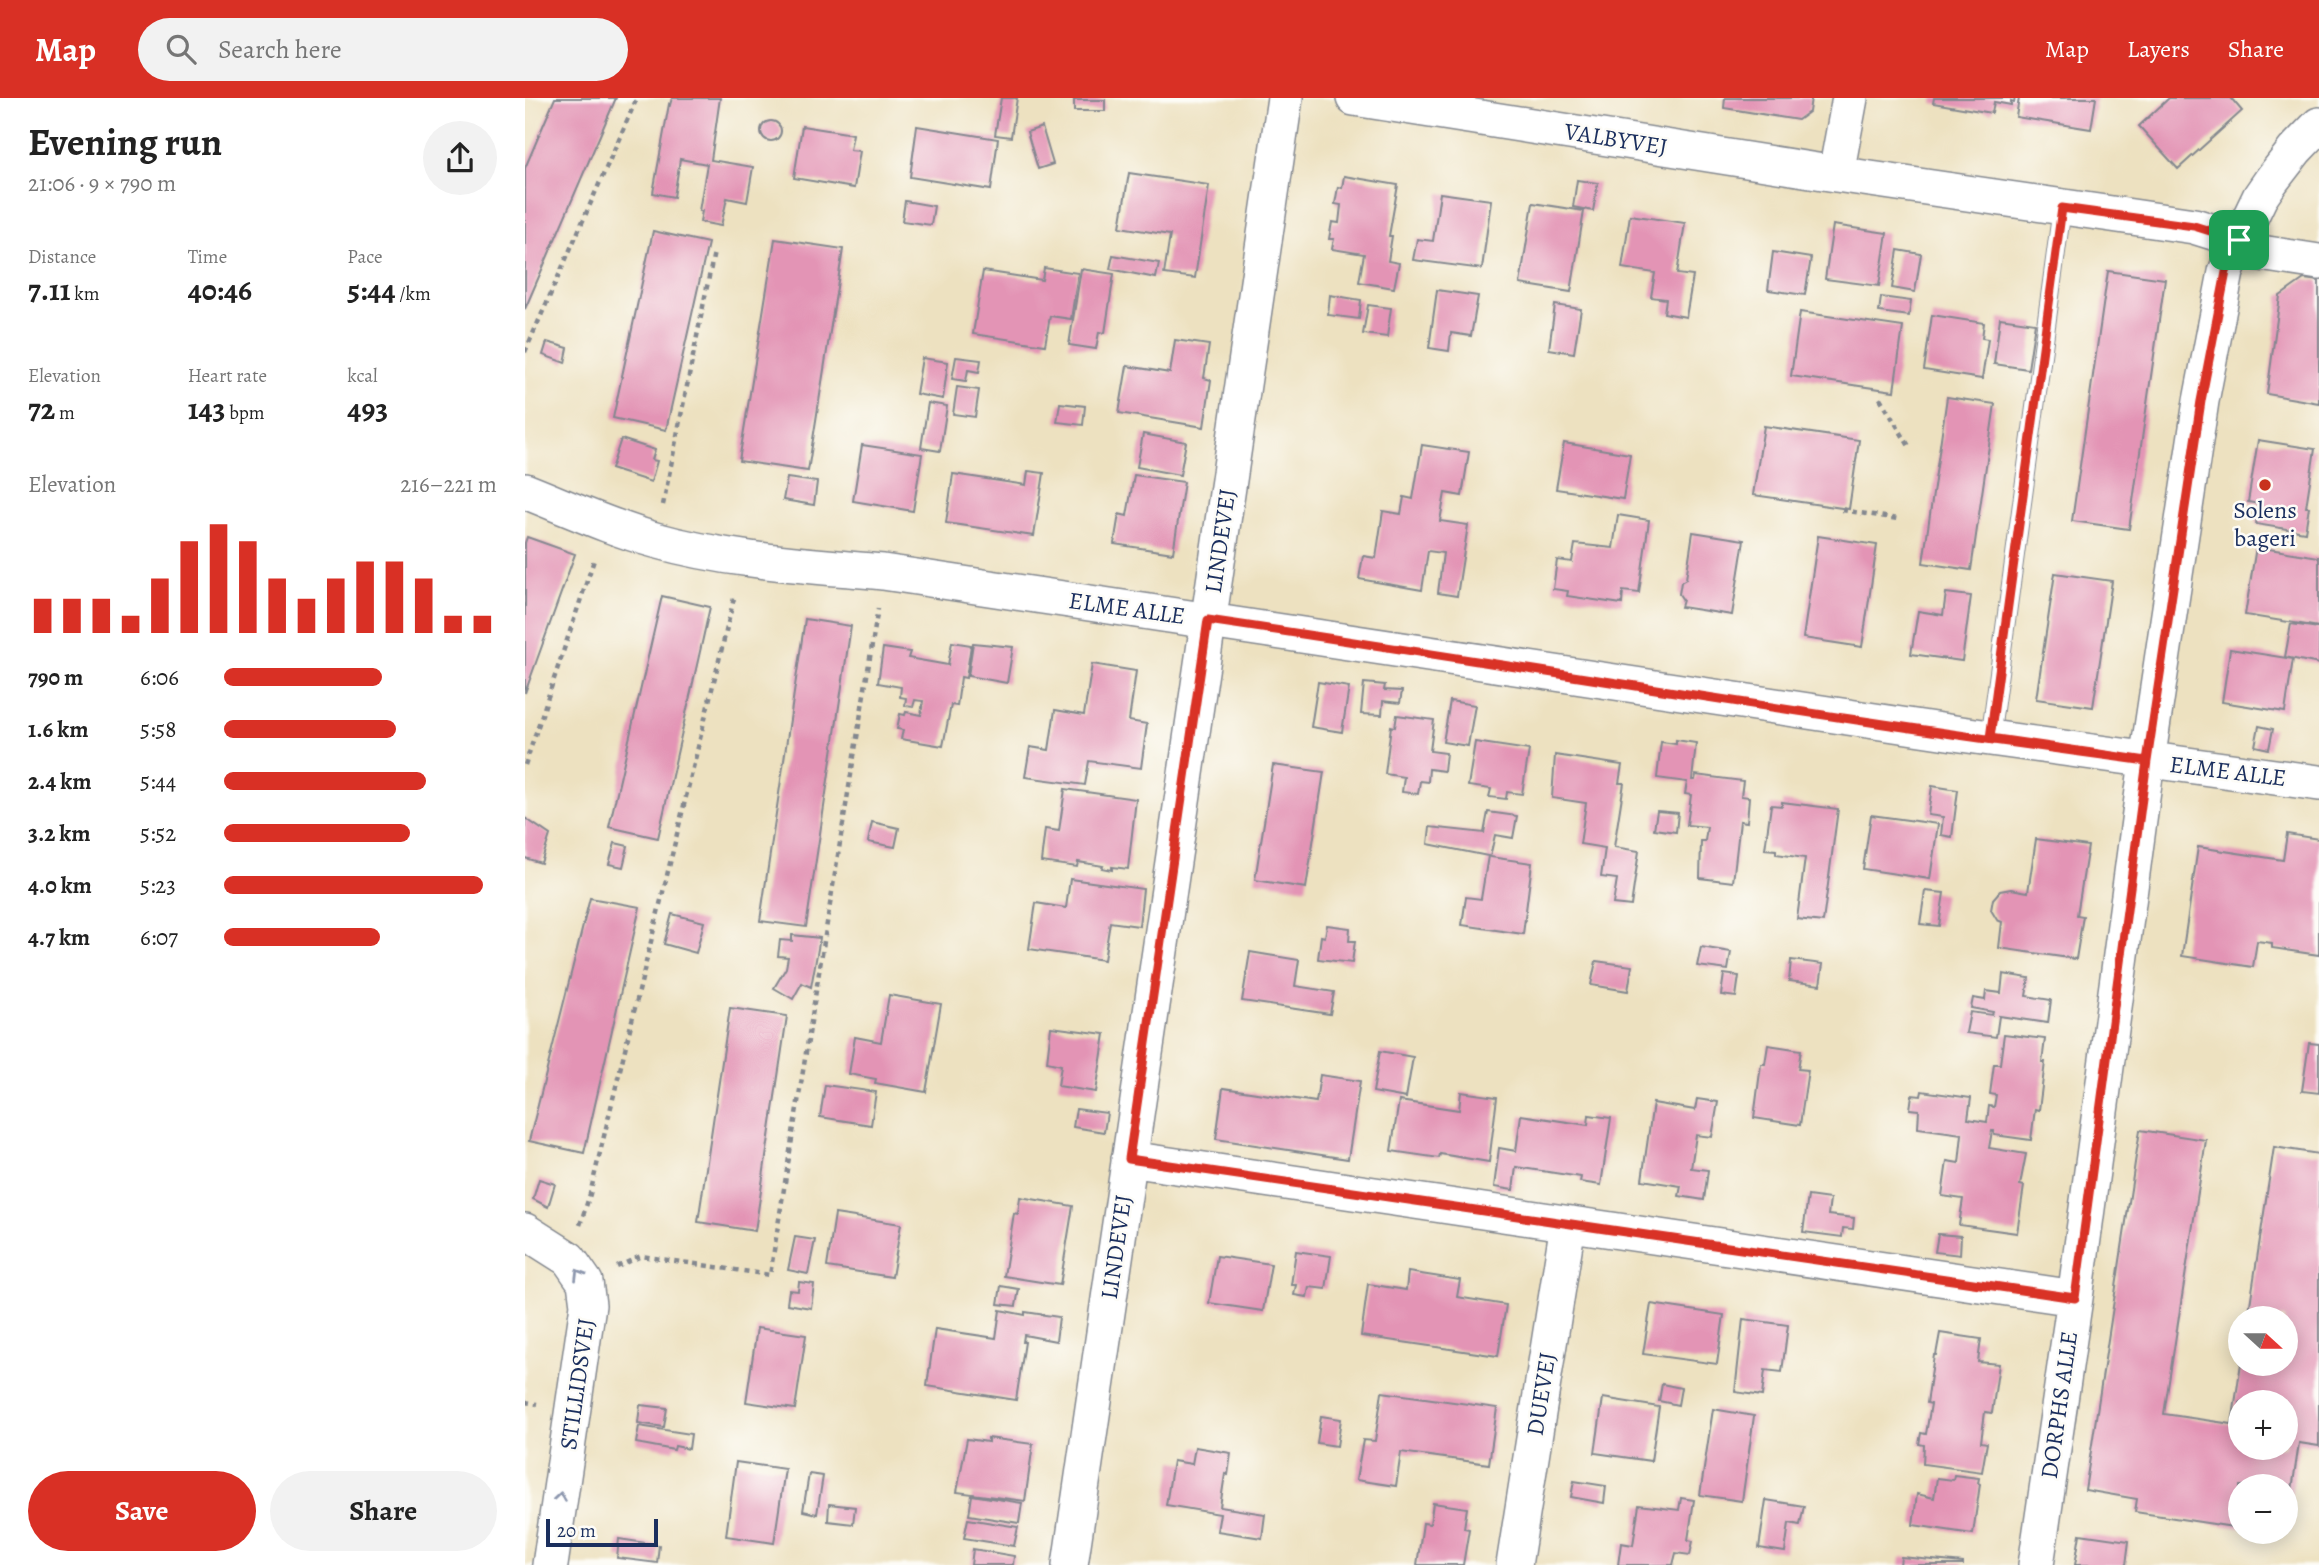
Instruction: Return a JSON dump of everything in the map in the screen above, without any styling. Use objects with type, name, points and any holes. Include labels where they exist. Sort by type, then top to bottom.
[{"type":"street","name":"LINDEVEJ","points":[[1070,1565],[1285,98]]},
{"type":"street","name":"VALBYVEJ","points":[[1354,98],[1836,174],[2194,226],[2237,244]]},
{"type":"street","points":[[1836,174],[1850,98]]},
{"type":"street","name":"DORPHS ALLE","points":[[2036,1565],[2075,1298],[2147,761],[2201,401],[2226,272],[2260,197],[2295,150],[2319,125]]},
{"type":"street","points":[[2237,244],[2319,262]]},
{"type":"street","name":"ELME ALLE","points":[[525,491],[606,524],[656,540],[744,558],[883,572],[1990,738],[2319,783]]},
{"type":"street","points":[[1129,1159],[2075,1298]]},
{"type":"street","name":"DUEVEJ","points":[[1514,1565],[1568,1223]]},
{"type":"street","points":[[525,1231],[577,1270]]},
{"type":"street","name":"STILLIDSVEJ","points":[[549,1565],[588,1305],[577,1270]]},
{"type":"lane","points":[[1990,738],[2062,208]]},
{"type":"path","points":[[525,352],[637,98]]},
{"type":"path","points":[[656,540],[714,252]]},
{"type":"path","points":[[1880,398],[1909,446]]},
{"type":"path","points":[[1842,510],[1898,519]]},
{"type":"path","points":[[525,765],[606,524]]},
{"type":"path","points":[[744,558],[590,1194],[577,1270],[641,1256],[770,1275],[883,572]]},
{"type":"building","points":[[555,98],[616,98],[525,309],[525,168]]},
{"type":"building","points":[[672,98],[720,98],[711,160],[753,167],[747,202],[727,198],[721,226],[700,222],[702,211],[699,211],[707,164],[680,159],[674,197],[653,193]]},
{"type":"building","points":[[1001,98],[1017,98],[1011,137],[995,135]]},
{"type":"building","points":[[1725,98],[1811,98],[1809,112],[1798,120],[1724,108]]},
{"type":"building","points":[[1934,98],[2015,98],[2011,105],[1994,102],[1992,113],[1933,103]]},
{"type":"building","points":[[2019,98],[2096,98],[2091,129],[2016,117]]},
{"type":"building","points":[[2169,98],[2231,98],[2242,111],[2178,169],[2139,126]]},
{"type":"building","points":[[1074,100],[1105,100],[1105,111],[1074,111]]},
{"type":"building","points":[[771,121],[778,124],[781,131],[778,138],[771,141],[764,138],[761,131],[764,124]]},
{"type":"building","points":[[802,126],[853,134],[850,150],[860,151],[854,188],[794,178]]},
{"type":"building","points":[[917,126],[998,139],[991,190],[910,177]]},
{"type":"building","points":[[1042,127],[1053,164],[1038,169],[1027,132]]},
{"type":"building","points":[[1129,173],[1209,185],[1195,278],[1164,274],[1170,235],[1120,227]]},
{"type":"building","points":[[1344,176],[1398,185],[1389,236],[1392,236],[1388,261],[1399,263],[1394,288],[1359,282],[1364,254],[1332,249],[1334,239],[1329,239],[1332,222],[1339,223],[1341,205],[1335,204],[1338,187],[1342,188]]},
{"type":"building","points":[[1577,180],[1598,183],[1593,211],[1573,207]]},
{"type":"building","points":[[1440,193],[1491,200],[1482,269],[1413,260],[1417,239],[1433,241]]},
{"type":"building","points":[[905,201],[934,206],[931,225],[902,221]]},
{"type":"building","points":[[1533,203],[1584,211],[1571,292],[1520,284]]},
{"type":"building","points":[[1630,215],[1685,223],[1677,274],[1693,276],[1686,317],[1664,313],[1666,299],[1651,297],[1655,273],[1622,268]]},
{"type":"building","points":[[1833,225],[1887,233],[1879,286],[1825,279]]},
{"type":"building","points":[[653,231],[708,243],[666,430],[613,418]]},
{"type":"building","points":[[775,239],[843,249],[808,471],[739,461]]},
{"type":"building","points":[[1898,250],[1921,254],[1915,292],[1892,288]]},
{"type":"building","points":[[1773,252],[1811,258],[1805,295],[1768,290]]},
{"type":"building","points":[[1113,255],[1159,263],[1156,278],[1110,269]]},
{"type":"building","points":[[1044,268],[1078,273],[1071,319],[1050,316],[1045,345],[973,334],[983,271],[1042,280]]},
{"type":"building","points":[[1081,269],[1114,274],[1105,333],[1099,332],[1096,349],[1069,345]]},
{"type":"building","points":[[2108,271],[2165,279],[2129,529],[2072,521]]},
{"type":"building","points":[[2304,279],[2319,281],[2319,403],[2267,394],[2280,296]]},
{"type":"building","points":[[1437,290],[1478,296],[1471,336],[1451,333],[1449,351],[1429,348]]},
{"type":"building","points":[[1330,295],[1361,300],[1359,319],[1328,315]]},
{"type":"building","points":[[1881,297],[1911,301],[1909,316],[1879,312]]},
{"type":"building","points":[[1368,305],[1391,308],[1387,337],[1363,334]]},
{"type":"building","points":[[1555,305],[1581,309],[1574,353],[1549,349]]},
{"type":"building","points":[[1800,312],[1903,327],[1894,391],[1791,376]]},
{"type":"building","points":[[1932,315],[1984,323],[1982,338],[1988,339],[1982,379],[1924,370]]},
{"type":"building","points":[[2000,318],[2035,323],[2028,369],[1994,364]]},
{"type":"building","points":[[1175,340],[1209,345],[1204,378],[1211,380],[1204,427],[1119,413],[1127,366],[1170,373]]},
{"type":"building","points":[[547,342],[568,348],[565,363],[543,355]]},
{"type":"building","points":[[956,357],[981,360],[979,372],[968,370],[966,381],[952,379]]},
{"type":"building","points":[[922,358],[948,362],[943,399],[916,394]]},
{"type":"building","points":[[957,387],[979,390],[975,417],[953,414]]},
{"type":"building","points":[[1947,397],[1995,404],[1971,570],[1923,563]]},
{"type":"building","points":[[928,403],[947,406],[940,451],[921,448]]},
{"type":"building","points":[[1060,403],[1085,406],[1083,425],[1057,422]]},
{"type":"building","points":[[1764,426],[1859,440],[1849,509],[1753,495]]},
{"type":"building","points":[[1143,434],[1186,442],[1180,475],[1137,467]]},
{"type":"building","points":[[621,439],[655,450],[652,460],[657,461],[651,482],[611,469]]},
{"type":"building","points":[[2258,440],[2315,449],[2305,532],[2256,524],[2259,504],[2248,502]]},
{"type":"building","points":[[1564,443],[1630,454],[1623,499],[1556,489]]},
{"type":"building","points":[[862,445],[922,454],[913,511],[853,501]]},
{"type":"building","points":[[1422,445],[1469,452],[1462,496],[1445,493],[1440,521],[1468,525],[1457,596],[1438,593],[1443,553],[1428,551],[1422,590],[1359,579],[1363,556],[1376,558],[1383,511],[1401,514],[1404,497],[1413,499]]},
{"type":"building","points":[[1028,471],[1044,473],[1034,536],[946,523],[953,474],[1026,485]]},
{"type":"building","points":[[1134,475],[1184,482],[1173,553],[1114,544],[1119,514],[1127,516]]},
{"type":"building","points":[[787,478],[817,482],[814,505],[783,500]]},
{"type":"building","points":[[1618,515],[1649,520],[1639,593],[1623,591],[1622,604],[1567,596],[1568,591],[1553,589],[1557,560],[1572,562],[1575,544],[1613,548]]},
{"type":"building","points":[[1693,532],[1744,540],[1732,615],[1681,607],[1683,600],[1679,594],[1681,582],[1686,579]]},
{"type":"building","points":[[1818,536],[1877,545],[1862,647],[1803,638]]},
{"type":"building","points":[[527,537],[575,554],[525,693],[525,543]]},
{"type":"building","points":[[2256,547],[2319,557],[2319,627],[2245,615]]},
{"type":"building","points":[[2055,573],[2112,581],[2093,707],[2036,699]]},
{"type":"building","points":[[1946,593],[1971,596],[1962,661],[1911,654],[1918,611],[1943,615]]},
{"type":"building","points":[[662,596],[710,607],[658,838],[609,827]]},
{"type":"building","points":[[805,619],[851,626],[806,927],[760,921]]},
{"type":"building","points":[[2291,624],[2319,628],[2319,664],[2285,657]]},
{"type":"building","points":[[952,642],[971,645],[966,678],[961,677],[957,706],[951,705],[943,746],[901,739],[903,730],[897,729],[900,714],[905,715],[906,712],[921,715],[923,701],[915,700],[913,707],[905,706],[906,698],[900,697],[901,687],[878,683],[883,648],[910,652],[908,658],[948,665]]},
{"type":"building","points":[[973,643],[1013,647],[1007,683],[968,676]]},
{"type":"building","points":[[2230,649],[2293,659],[2285,712],[2222,702]]},
{"type":"building","points":[[1092,664],[1136,671],[1129,721],[1147,724],[1141,768],[1089,761],[1085,785],[1025,777],[1030,747],[1049,750],[1055,710],[1084,715]]},
{"type":"building","points":[[1318,682],[1349,687],[1342,732],[1311,727]]},
{"type":"building","points":[[1364,683],[1385,685],[1384,690],[1402,691],[1400,703],[1383,701],[1382,715],[1361,714]]},
{"type":"building","points":[[1450,701],[1475,705],[1468,746],[1443,742]]},
{"type":"building","points":[[1397,715],[1434,720],[1430,751],[1446,753],[1444,771],[1429,769],[1428,782],[1420,781],[1418,794],[1402,792],[1404,777],[1385,774],[1391,726],[1395,727]]},
{"type":"building","points":[[2259,726],[2273,729],[2269,749],[2255,746]]},
{"type":"building","points":[[1676,740],[1696,743],[1692,780],[1695,780],[1696,775],[1743,781],[1741,796],[1749,797],[1747,822],[1740,821],[1733,882],[1700,878],[1701,841],[1705,841],[1707,827],[1687,825],[1691,795],[1685,794],[1687,782],[1657,778],[1661,742],[1676,744]]},
{"type":"building","points":[[1475,742],[1529,750],[1522,794],[1507,792],[1506,799],[1489,797],[1491,789],[1468,786]]},
{"type":"building","points":[[1555,755],[1622,765],[1619,783],[1624,783],[1614,847],[1639,851],[1631,906],[1613,904],[1617,879],[1601,877],[1605,848],[1580,844],[1586,803],[1552,798]]},
{"type":"building","points":[[1273,765],[1324,772],[1306,888],[1255,880]]},
{"type":"building","points":[[1932,786],[1958,790],[1952,837],[1941,835],[1943,817],[1928,815]]},
{"type":"building","points":[[1065,789],[1136,799],[1128,869],[1112,867],[1112,870],[1078,862],[1077,867],[1041,862],[1045,829],[1059,831]]},
{"type":"building","points":[[1782,802],[1838,809],[1823,922],[1797,919],[1805,858],[1776,854],[1776,850],[1765,849],[1771,805],[1782,806]]},
{"type":"building","points":[[1657,811],[1678,813],[1676,832],[1654,829]]},
{"type":"building","points":[[1488,812],[1517,816],[1513,838],[1495,835],[1490,857],[1532,863],[1523,934],[1462,925],[1466,897],[1481,899],[1488,856],[1428,844],[1430,827],[1484,833]]},
{"type":"building","points":[[1871,815],[1938,824],[1930,879],[1863,869]]},
{"type":"building","points":[[525,818],[550,835],[541,863],[525,858]]},
{"type":"building","points":[[872,822],[899,828],[895,847],[868,842]]},
{"type":"building","points":[[2287,834],[2319,839],[2319,955],[2272,948],[2272,943],[2257,941],[2253,967],[2182,956],[2198,847],[2283,860]]},
{"type":"building","points":[[2036,839],[2088,846],[2077,915],[2083,916],[2076,959],[1999,948],[2002,922],[1997,920],[1991,910],[1993,899],[2000,891],[2011,889],[2028,892]]},
{"type":"building","points":[[615,843],[628,846],[623,867],[609,864]]},
{"type":"building","points":[[1070,879],[1143,889],[1139,926],[1110,922],[1104,960],[1029,949],[1036,903],[1066,908]]},
{"type":"building","points":[[1925,891],[1944,893],[1939,926],[1920,924]]},
{"type":"building","points":[[590,898],[640,907],[584,1153],[529,1141]]},
{"type":"building","points":[[672,914],[704,922],[696,953],[664,944]]},
{"type":"building","points":[[1327,925],[1350,928],[1349,941],[1355,941],[1352,963],[1318,959],[1321,936],[1325,937]]},
{"type":"building","points":[[792,935],[820,938],[811,987],[802,983],[793,999],[774,988],[786,968],[788,957],[778,956],[780,940],[792,941]]},
{"type":"building","points":[[1701,947],[1731,952],[1728,970],[1697,966]]},
{"type":"building","points":[[1250,952],[1299,960],[1295,986],[1334,992],[1330,1014],[1242,1001]]},
{"type":"building","points":[[1791,960],[1823,964],[1820,985],[1789,981]]},
{"type":"building","points":[[1596,961],[1632,966],[1628,991],[1591,985]]},
{"type":"building","points":[[1724,974],[1739,976],[1736,997],[1721,995]]},
{"type":"building","points":[[2003,974],[2029,978],[2026,996],[2051,1000],[2048,1023],[1999,1016],[1996,1037],[1966,1033],[1970,1012],[1992,1015],[1993,1012],[1971,1008],[1973,998],[1985,1000],[1986,991],[2001,993]]},
{"type":"building","points":[[889,995],[941,1004],[926,1092],[875,1083],[876,1079],[849,1074],[855,1037],[881,1042]]},
{"type":"building","points":[[730,1008],[787,1016],[755,1231],[698,1222]]},
{"type":"building","points":[[1051,1027],[1105,1034],[1096,1092],[1058,1086],[1061,1065],[1047,1062]]},
{"type":"building","points":[[2004,1034],[2045,1039],[2039,1110],[2035,1109],[2031,1140],[1994,1135],[1992,1131],[1989,1148],[2026,1154],[2020,1185],[2024,1186],[2017,1233],[1959,1225],[1963,1199],[1942,1196],[1947,1161],[1959,1163],[1962,1134],[1918,1128],[1919,1110],[1910,1109],[1912,1095],[1921,1096],[1922,1091],[1971,1098],[1968,1119],[1987,1122],[1989,1106],[1994,1107],[1996,1095],[1990,1094],[1994,1064],[2000,1064]]},
{"type":"building","points":[[2309,1043],[2319,1044],[2319,1093],[2302,1091]]},
{"type":"building","points":[[1768,1045],[1801,1050],[1798,1069],[1808,1070],[1800,1125],[1754,1118],[1761,1064],[1765,1064]]},
{"type":"building","points":[[1380,1051],[1413,1057],[1406,1098],[1373,1092]]},
{"type":"building","points":[[1320,1075],[1360,1081],[1348,1159],[1216,1139],[1223,1088],[1316,1102]]},
{"type":"building","points":[[825,1085],[876,1092],[871,1125],[820,1117]]},
{"type":"building","points":[[1461,1092],[1497,1097],[1489,1162],[1440,1154],[1439,1158],[1391,1151],[1399,1101],[1459,1110]]},
{"type":"building","points":[[1697,1099],[1718,1102],[1712,1137],[1696,1135],[1691,1168],[1708,1170],[1704,1200],[1679,1196],[1681,1186],[1642,1180],[1653,1103],[1695,1110]]},
{"type":"building","points":[[1076,1109],[1107,1113],[1104,1132],[1073,1127]]},
{"type":"building","points":[[1521,1115],[1588,1125],[1589,1115],[1611,1118],[1601,1185],[1580,1182],[1581,1177],[1516,1167],[1513,1190],[1494,1187],[1499,1148],[1516,1151]]},
{"type":"building","points":[[2140,1130],[2206,1140],[2164,1414],[2228,1423],[2228,1460],[2296,1460],[2294,1474],[2228,1474],[2228,1526],[2135,1512],[2137,1499],[2085,1490]]},
{"type":"building","points":[[2274,1147],[2319,1154],[2319,1446],[2299,1443],[2298,1450],[2298,1390],[2237,1390],[2239,1376],[2298,1376],[2298,1306],[2250,1306]]},
{"type":"building","points":[[539,1179],[555,1184],[548,1207],[533,1199]]},
{"type":"building","points":[[1808,1196],[1830,1199],[1828,1215],[1854,1218],[1853,1229],[1843,1228],[1842,1237],[1803,1232]]},
{"type":"building","points":[[1020,1197],[1073,1206],[1060,1285],[1004,1276],[1014,1213],[1018,1214]]},
{"type":"building","points":[[835,1214],[901,1224],[892,1277],[827,1267]]},
{"type":"building","points":[[1938,1234],[1961,1236],[1960,1255],[1935,1252]]},
{"type":"building","points":[[795,1237],[815,1240],[808,1274],[788,1270]]},
{"type":"building","points":[[1296,1251],[1331,1256],[1326,1289],[1309,1287],[1307,1297],[1294,1295],[1296,1285],[1291,1285]]},
{"type":"building","points":[[1217,1256],[1271,1264],[1263,1311],[1209,1303]]},
{"type":"building","points":[[1408,1272],[1460,1280],[1457,1297],[1506,1305],[1498,1356],[1361,1336],[1368,1284],[1406,1290]]},
{"type":"building","points":[[799,1282],[814,1284],[811,1308],[787,1304],[789,1290],[798,1291]]},
{"type":"building","points":[[1001,1286],[1019,1289],[1016,1306],[998,1304]]},
{"type":"building","points":[[1651,1304],[1724,1315],[1717,1364],[1643,1354]]},
{"type":"building","points":[[1000,1310],[1059,1317],[1056,1341],[1024,1335],[1016,1400],[927,1386],[935,1329],[996,1338]]},
{"type":"building","points":[[1743,1319],[1788,1325],[1782,1372],[1765,1370],[1762,1396],[1735,1392]]},
{"type":"building","points":[[757,1328],[806,1335],[795,1409],[746,1402]]},
{"type":"building","points":[[1940,1333],[1981,1339],[1978,1362],[1999,1364],[1992,1413],[1985,1412],[1981,1442],[1987,1443],[1982,1472],[1923,1464],[1924,1445],[1919,1444],[1921,1433],[1926,1434],[1931,1404],[1927,1403]]},
{"type":"building","points":[[1662,1384],[1681,1388],[1678,1405],[1659,1401]]},
{"type":"building","points":[[1382,1392],[1497,1408],[1489,1464],[1401,1452],[1396,1486],[1356,1480],[1363,1440],[1375,1441]]},
{"type":"building","points":[[1603,1398],[1659,1407],[1651,1461],[1595,1453]]},
{"type":"building","points":[[640,1405],[667,1408],[664,1427],[638,1423]]},
{"type":"building","points":[[1713,1409],[1754,1416],[1742,1501],[1700,1495]]},
{"type":"building","points":[[1321,1416],[1341,1419],[1337,1446],[1317,1443]]},
{"type":"building","points":[[639,1426],[691,1434],[689,1449],[675,1446],[674,1450],[636,1443]]},
{"type":"building","points":[[988,1438],[1033,1444],[1025,1501],[957,1492],[967,1439],[988,1442]]},
{"type":"building","points":[[1195,1447],[1231,1453],[1220,1507],[1265,1514],[1262,1538],[1217,1531],[1220,1514],[1166,1505],[1173,1461],[1192,1464]]},
{"type":"building","points":[[736,1462],[785,1469],[774,1543],[726,1536]]},
{"type":"building","points":[[809,1474],[823,1476],[817,1514],[803,1511]]},
{"type":"building","points":[[1954,1475],[1979,1478],[1973,1534],[1913,1525],[1917,1494],[1934,1498],[1937,1478],[1953,1480]]},
{"type":"building","points":[[1574,1481],[1606,1486],[1604,1503],[1571,1497]]},
{"type":"building","points":[[972,1495],[1022,1503],[1019,1523],[969,1515]]},
{"type":"building","points":[[1681,1498],[1694,1500],[1688,1540],[1693,1541],[1690,1555],[1676,1553],[1673,1565],[1618,1565],[1621,1543],[1633,1545],[1639,1505],[1679,1510]]},
{"type":"building","points":[[1766,1500],[1804,1506],[1800,1525],[1789,1523],[1785,1552],[1759,1548]]},
{"type":"building","points":[[1433,1503],[1467,1508],[1464,1528],[1469,1529],[1463,1565],[1417,1565],[1423,1523],[1430,1524]]},
{"type":"building","points":[[829,1504],[855,1507],[853,1524],[828,1521]]},
{"type":"building","points":[[968,1519],[1018,1527],[1014,1546],[964,1538]]},
{"type":"building","points":[[2080,1534],[2129,1541],[2126,1565],[2075,1565]]},
{"type":"building","points":[[619,1539],[659,1545],[657,1563],[617,1558]]},
{"type":"building","points":[[973,1549],[1014,1556],[1013,1565],[971,1565]]},
{"type":"building","points":[[1901,1557],[1963,1563],[1963,1565],[1900,1565]]},
{"type":"place","name":"Solens bageri","points":[[2265,485]]},
{"type":"route","points":[[2239,240],[2194,226],[2062,208],[1990,738],[2147,761],[2075,1298],[1129,1159],[1208,620],[1961,734],[2147,761],[2201,401],[2226,272],[2239,240]]}]
